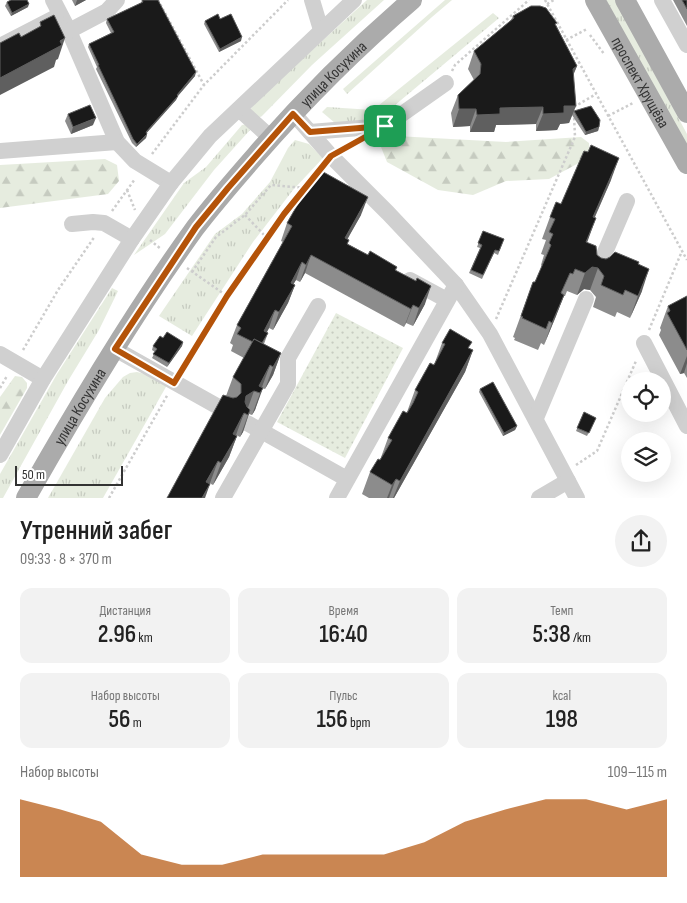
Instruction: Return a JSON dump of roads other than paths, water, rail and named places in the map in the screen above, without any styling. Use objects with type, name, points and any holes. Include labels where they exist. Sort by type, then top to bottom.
[{"type":"main road","name":"улица Косухина","points":[[26,498],[115,349],[196,227],[293,114],[372,34],[412,0]]},
{"type":"main road","name":"проспект Хрущёва","points":[[596,0],[687,164]]},
{"type":"main road","name":"проспект Хрущёва","points":[[625,0],[687,113]]},
{"type":"street","points":[[53,0],[69,31],[117,142],[135,161],[171,183]]},
{"type":"street","points":[[69,31],[107,10],[117,0]]},
{"type":"street","points":[[312,0],[321,30]]},
{"type":"street","points":[[0,455],[43,380],[132,239],[171,183],[210,136],[354,0]]},
{"type":"street","points":[[662,0],[687,45]]},
{"type":"street","points":[[0,46],[60,15]]},
{"type":"street","points":[[310,132],[385,126],[446,84]]},
{"type":"street","points":[[238,109],[271,138]]},
{"type":"street","points":[[293,114],[456,285],[490,334],[577,498]]},
{"type":"street","points":[[0,151],[117,142]]},
{"type":"street","points":[[597,271],[627,201]]},
{"type":"street","points":[[72,224],[104,223],[132,239]]},
{"type":"street","points":[[399,274],[447,300]]},
{"type":"street","points":[[337,498],[456,285]]},
{"type":"street","points":[[536,418],[586,299]]},
{"type":"street","points":[[223,498],[288,384],[288,358],[318,306]]},
{"type":"street","points":[[644,344],[687,426]]},
{"type":"street","points":[[115,349],[224,410]]},
{"type":"street","points":[[0,354],[43,380]]},
{"type":"street","points":[[247,423],[347,479]]},
{"type":"street","points":[[539,498],[566,477]]}]
